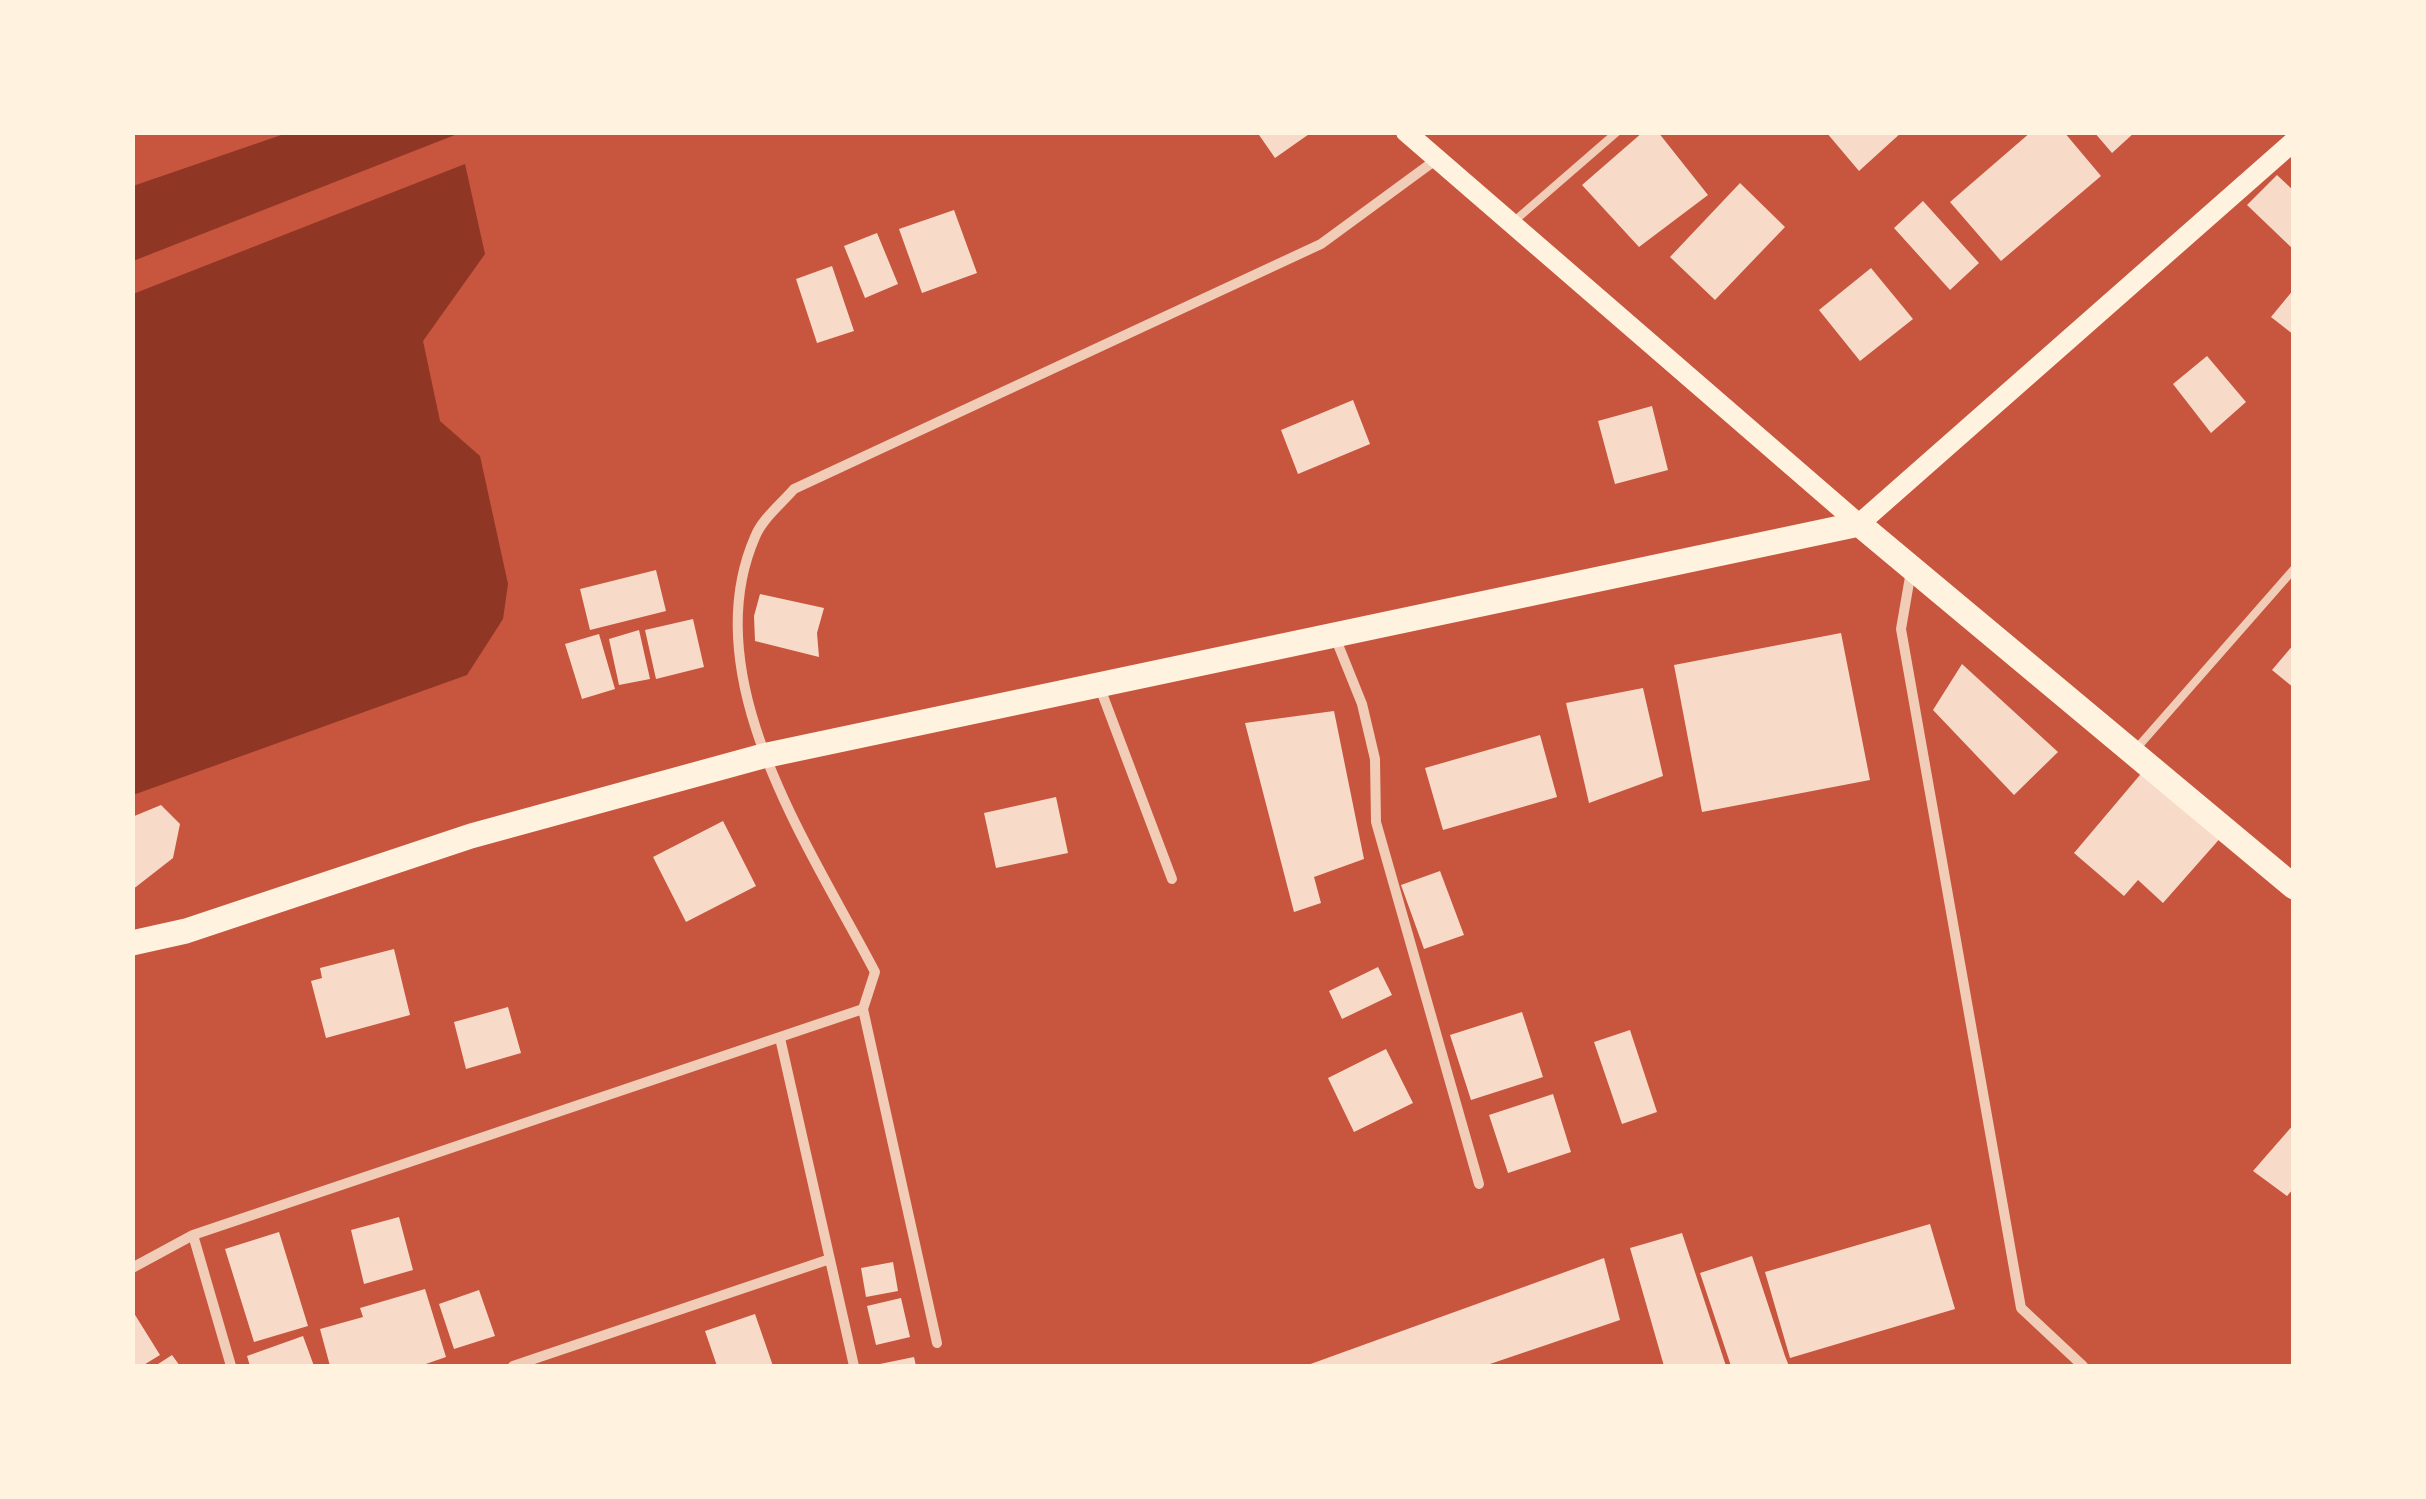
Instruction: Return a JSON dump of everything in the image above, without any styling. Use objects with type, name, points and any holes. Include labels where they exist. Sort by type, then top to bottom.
[{"type":"main road","points":[[1406,132],[1859,524],[1912,564],[2294,887]]},
{"type":"main road","points":[[132,943],[186,930],[471,836],[762,756],[1859,524],[2294,141]]},
{"type":"street","points":[[937,1344],[863,1009],[876,972],[762,756],[741,660],[737,590],[756,532],[794,489],[1321,244],[1438,158]]},
{"type":"street","points":[[1912,564],[1901,628],[2021,1308],[2083,1366]]},
{"type":"street","points":[[1334,636],[1362,704],[1375,760],[1376,822],[1479,1184]]},
{"type":"street","points":[[1099,685],[1172,879]]},
{"type":"street","points":[[132,1268],[193,1234],[863,1009]]},
{"type":"street","points":[[780,1038],[854,1366]]},
{"type":"street","points":[[193,1234],[231,1366]]},
{"type":"street","points":[[512,1366],[828,1260]]},
{"type":"lane","points":[[1512,223],[1616,132]]},
{"type":"lane","points":[[2134,752],[2294,569]]},
{"type":"shaded area","points":[[290,132],[460,133],[133,261],[133,186]]},
{"type":"shaded area","points":[[465,164],[485,254],[423,341],[440,421],[480,456],[508,584],[503,619],[467,675],[133,795],[133,294]]},
{"type":"building","points":[[1257,132],[1312,132],[1275,158]]},
{"type":"building","points":[[1643,132],[1658,132],[1708,195],[1639,247],[1582,185]]},
{"type":"building","points":[[1826,132],[1902,132],[1859,171]]},
{"type":"building","points":[[2031,132],[2064,132],[2101,176],[2001,261],[1950,202]]},
{"type":"building","points":[[2094,132],[2135,132],[2112,153]]},
{"type":"building","points":[[2277,175],[2294,191],[2294,250],[2247,205]]},
{"type":"building","points":[[1740,183],[1785,227],[1715,300],[1670,257]]},
{"type":"building","points":[[1923,201],[1979,263],[1950,290],[1894,228]]},
{"type":"building","points":[[954,210],[977,273],[922,293],[899,229]]},
{"type":"building","points":[[877,233],[898,284],[865,298],[844,246]]},
{"type":"building","points":[[832,266],[854,331],[817,343],[796,279]]},
{"type":"building","points":[[1871,268],[1913,319],[1860,361],[1819,310]]},
{"type":"building","points":[[2294,289],[2294,335],[2271,317]]},
{"type":"building","points":[[2207,356],[2246,402],[2211,433],[2173,384]]},
{"type":"building","points":[[1353,400],[1370,444],[1298,474],[1281,430]]},
{"type":"building","points":[[1652,406],[1668,470],[1615,484],[1598,421]]},
{"type":"building","points":[[656,570],[666,611],[590,630],[580,589]]},
{"type":"building","points":[[760,594],[824,608],[817,633],[819,657],[755,641],[754,616]]},
{"type":"building","points":[[693,619],[704,667],[656,679],[645,630]]},
{"type":"building","points":[[639,630],[650,679],[619,685],[609,639]]},
{"type":"building","points":[[1841,633],[1870,780],[1702,812],[1674,665]]},
{"type":"building","points":[[599,634],[615,689],[582,699],[565,644]]},
{"type":"building","points":[[2294,644],[2294,688],[2272,670]]},
{"type":"building","points":[[1962,664],[2058,752],[2014,795],[1933,710]]},
{"type":"building","points":[[1643,688],[1663,776],[1589,803],[1566,703]]},
{"type":"building","points":[[1334,711],[1364,859],[1314,877],[1321,903],[1294,912],[1245,723]]},
{"type":"building","points":[[1540,735],[1557,797],[1443,830],[1425,768]]},
{"type":"building","points":[[2145,769],[2223,835],[2163,903],[2138,880],[2124,896],[2074,853]]},
{"type":"building","points":[[1056,797],[1068,853],[996,868],[984,813]]},
{"type":"building","points":[[161,805],[180,824],[173,858],[132,890],[132,817]]},
{"type":"building","points":[[723,821],[756,886],[686,922],[653,857]]},
{"type":"building","points":[[1440,871],[1464,935],[1424,949],[1401,885]]},
{"type":"building","points":[[394,949],[410,1015],[326,1038],[311,981],[322,978],[320,968]]},
{"type":"building","points":[[1378,967],[1392,995],[1342,1019],[1329,991]]},
{"type":"building","points":[[508,1007],[521,1053],[466,1069],[454,1022]]},
{"type":"building","points":[[1522,1012],[1543,1077],[1471,1100],[1450,1035]]},
{"type":"building","points":[[1630,1030],[1657,1112],[1622,1124],[1594,1042]]},
{"type":"building","points":[[1386,1049],[1413,1103],[1354,1132],[1328,1078]]},
{"type":"building","points":[[1553,1094],[1571,1152],[1508,1173],[1489,1115]]},
{"type":"building","points":[[2294,1124],[2294,1188],[2287,1196],[2253,1171]]},
{"type":"building","points":[[399,1217],[413,1270],[364,1284],[351,1230]]},
{"type":"building","points":[[1930,1224],[1955,1309],[1790,1358],[1765,1272]]},
{"type":"building","points":[[279,1232],[308,1326],[254,1342],[225,1249]]},
{"type":"building","points":[[1682,1233],[1726,1366],[1664,1366],[1630,1248]]},
{"type":"building","points":[[1752,1256],[1789,1366],[1731,1366],[1700,1273]]},
{"type":"building","points":[[1604,1258],[1620,1320],[1484,1366],[1305,1366]]},
{"type":"building","points":[[893,1262],[898,1291],[866,1297],[861,1268]]},
{"type":"building","points":[[425,1289],[446,1357],[420,1366],[330,1366],[320,1329],[363,1317],[360,1308]]},
{"type":"building","points":[[479,1290],[495,1336],[454,1349],[439,1304]]},
{"type":"building","points":[[901,1298],[910,1337],[876,1345],[867,1306]]},
{"type":"building","points":[[132,1310],[160,1355],[142,1366],[132,1366]]},
{"type":"building","points":[[755,1314],[773,1366],[717,1366],[705,1331]]},
{"type":"building","points":[[303,1336],[314,1366],[250,1366],[247,1356]]},
{"type":"building","points":[[172,1355],[180,1366],[155,1366]]},
{"type":"building","points":[[914,1357],[916,1366],[875,1366],[875,1365]]}]
